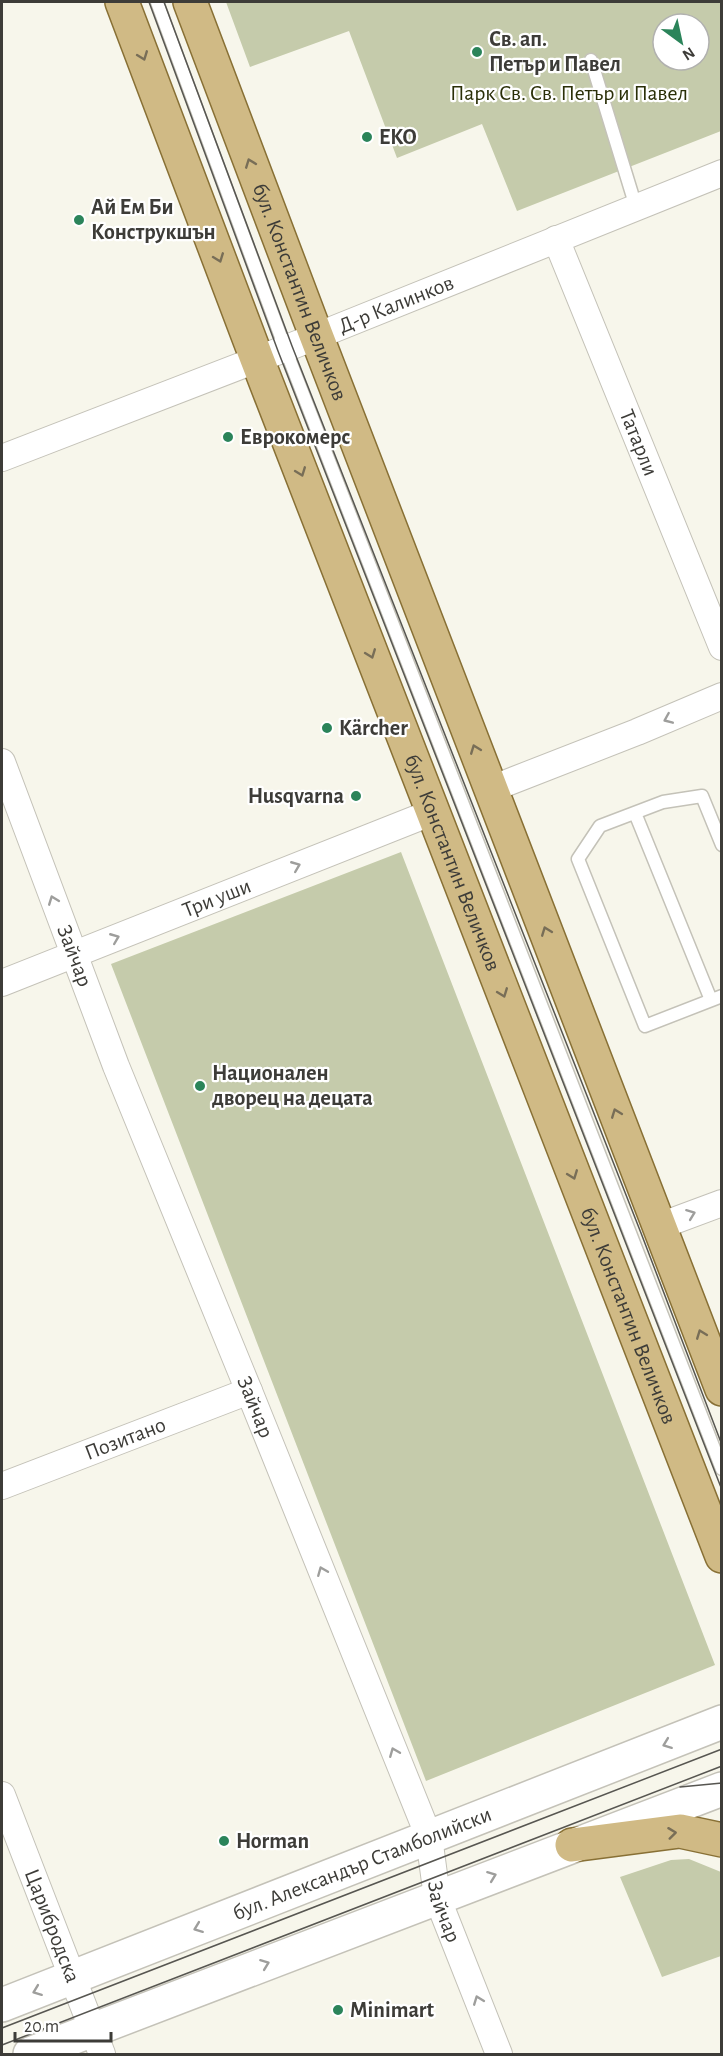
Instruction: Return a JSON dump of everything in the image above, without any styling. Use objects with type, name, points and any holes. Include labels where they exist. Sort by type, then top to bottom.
[{"type":"main road","name":"бул. Константин Величков","points":[[122,2],[271,354],[433,812],[722,1556]]},
{"type":"main road","name":"бул. Константин Величков","points":[[190,2],[316,336],[722,1389]]},
{"type":"main road","name":"бул. Александър Стамболийски","points":[[2,2005],[722,1722]]},
{"type":"main road","points":[[30,2055],[98,2042],[437,1897],[722,1789]]},
{"type":"main road","points":[[572,1845],[681,1831],[722,1840]]},
{"type":"street","name":"Д-р Калинков","points":[[2,458],[271,354],[722,173]]},
{"type":"street","name":"Татарли","points":[[556,239],[722,647]]},
{"type":"street","points":[[491,789],[638,732],[722,696]]},
{"type":"street","name":"Зайчар","points":[[2,762],[116,1066],[429,1837],[437,1897],[499,2055]]},
{"type":"street","name":"Три уши","points":[[2,983],[433,812]]},
{"type":"street","points":[[660,1226],[722,1203]]},
{"type":"street","name":"Позитано","points":[[2,1486],[249,1391]]},
{"type":"street","name":"Царибродска","points":[[2,1795],[98,2042]]},
{"type":"lane","name":"бул. Константин Величков","points":[[157,2],[271,354],[722,1468]]},
{"type":"lane","points":[[591,60],[636,207]]},
{"type":"lane","points":[[635,813],[716,998],[645,1026],[578,859],[600,826],[663,802],[702,796],[722,845]]},
{"type":"green space","name":"Парк Св. Св. Петър и Павел","points":[[226,2],[721,2],[721,131],[517,211],[482,124],[397,158],[349,31],[250,67]]},
{"type":"green space","points":[[401,852],[715,1665],[426,1781],[111,964]]},
{"type":"green space","points":[[689,1859],[721,1872],[721,1956],[662,1977],[620,1877],[671,1860]]},
{"type":"tram line","points":[[149,2],[278,351],[722,1490]]},
{"type":"tram line","points":[[164,2],[292,346],[641,1233],[722,1445]]},
{"type":"tram line","points":[[2,2028],[722,1749]]},
{"type":"tram line","points":[[2,2045],[722,1766]]},
{"type":"tram line","points":[[680,1787],[722,1783]]},
{"type":"place","name":"Св. ап. Петър и Павел","points":[[477,52]]},
{"type":"place","name":"EKO","points":[[367,137]]},
{"type":"place","name":"Ай Ем Би Конструкшън","points":[[79,220]]},
{"type":"place","name":"Еврокомерс","points":[[228,437]]},
{"type":"place","name":"Kärcher","points":[[327,728]]},
{"type":"place","name":"Husqvarna","points":[[356,796]]},
{"type":"place","name":"Национален дворец на децата","points":[[200,1086]]},
{"type":"place","name":"Horman","points":[[224,1841]]},
{"type":"place","name":"Minimart","points":[[338,2010]]}]
